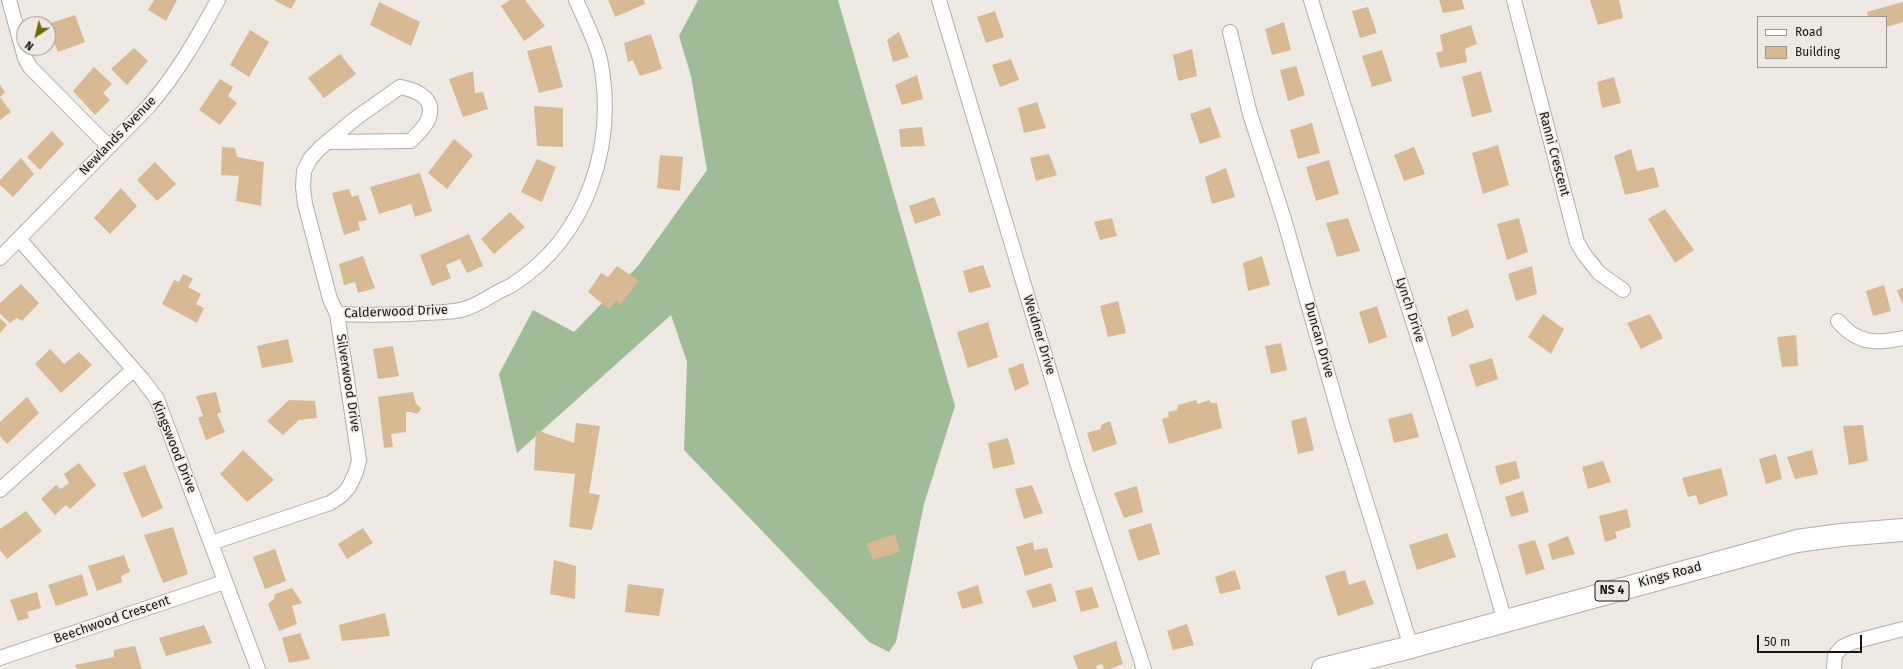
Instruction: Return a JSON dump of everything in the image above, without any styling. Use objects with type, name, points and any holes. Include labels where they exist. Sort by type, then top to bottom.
[{"type":"main road","name":"Kings Road","points":[[1323,669],[1505,622],[1676,573],[1798,541],[1841,535],[1903,530]]},
{"type":"street","points":[[10,0],[25,58],[30,67],[109,147]]},
{"type":"street","name":"Newlands Avenue","points":[[0,258],[165,88],[178,69],[218,0]]},
{"type":"street","name":"Calderwood Drive","points":[[337,314],[388,315],[442,312],[463,309],[477,304],[512,285],[539,262],[560,239],[574,220],[590,188],[600,156],[604,133],[605,102],[599,56],[576,0]]},
{"type":"street","name":"Weidner Drive","points":[[939,0],[1078,466],[1144,669]]},
{"type":"street","name":"Lynch Drive","points":[[1311,0],[1370,191],[1436,391],[1505,622]]},
{"type":"street","name":"Ranni Crescent","points":[[1514,0],[1577,242],[1584,254],[1599,273],[1623,290]]},
{"type":"street","name":"Duncan Drive","points":[[1230,32],[1250,114],[1284,219],[1342,424],[1411,647]]},
{"type":"street","name":"Silverwood Drive","points":[[211,543],[330,504],[346,491],[355,476],[359,460],[337,314],[330,299],[306,204],[303,186],[304,171],[310,160],[320,148],[356,118],[400,87],[414,89],[426,98],[428,102],[429,115],[427,122],[416,137],[410,141],[329,142]]},
{"type":"street","name":"Kingswood Drive","points":[[19,239],[132,370],[142,379],[156,399],[258,669]]},
{"type":"street","points":[[1838,321],[1850,333],[1866,341],[1878,343],[1903,338]]},
{"type":"street","points":[[0,490],[132,370]]},
{"type":"street","name":"Beechwood Crescent","points":[[0,658],[224,582]]},
{"type":"street","points":[[1834,669],[1835,656],[1847,644],[1903,629]]},
{"type":"green space","points":[[698,0],[838,0],[955,406],[924,504],[896,642],[889,652],[869,642],[684,450],[687,362],[671,315],[517,453],[499,374],[533,310],[574,332],[638,266],[707,170],[691,76],[679,36]]},
{"type":"building","points":[[154,0],[177,0],[166,21],[148,10]]},
{"type":"building","points":[[274,0],[296,0],[291,9]]},
{"type":"building","points":[[510,0],[525,0],[545,26],[524,41],[501,6]]},
{"type":"building","points":[[608,0],[644,0],[645,4],[615,17]]},
{"type":"building","points":[[1439,0],[1462,0],[1465,9],[1443,13]]},
{"type":"building","points":[[1590,0],[1619,0],[1623,18],[1598,25]]},
{"type":"building","points":[[379,2],[420,22],[411,46],[370,25]]},
{"type":"building","points":[[1903,2],[1903,22],[1887,27],[1887,16],[1868,16],[1867,12]]},
{"type":"building","points":[[1368,7],[1377,33],[1360,38],[1352,11]]},
{"type":"building","points":[[995,11],[1004,37],[986,43],[977,17]]},
{"type":"building","points":[[75,15],[85,42],[58,52],[56,47],[56,21]]},
{"type":"building","points":[[1284,22],[1291,50],[1272,55],[1265,29]]},
{"type":"building","points":[[1471,25],[1477,44],[1465,49],[1467,62],[1440,68],[1436,53],[1443,51],[1440,35]]},
{"type":"building","points":[[250,30],[269,42],[249,77],[230,65]]},
{"type":"building","points":[[899,32],[909,57],[893,62],[887,40]]},
{"type":"building","points":[[651,34],[662,69],[640,76],[633,60],[628,62],[624,43]]},
{"type":"building","points":[[551,45],[563,87],[539,93],[527,51]]},
{"type":"building","points":[[134,48],[148,61],[127,85],[111,69]]},
{"type":"building","points":[[1192,49],[1197,76],[1178,81],[1173,55]]},
{"type":"building","points":[[1382,50],[1392,81],[1372,87],[1362,56]]},
{"type":"building","points":[[340,54],[356,74],[324,98],[308,78]]},
{"type":"building","points":[[1011,59],[1019,80],[1000,87],[992,65]]},
{"type":"building","points":[[1296,66],[1305,95],[1288,101],[1280,70]]},
{"type":"building","points":[[94,67],[112,84],[103,93],[110,100],[95,115],[73,91]]},
{"type":"building","points":[[473,71],[475,93],[483,92],[488,109],[463,117],[449,79]]},
{"type":"building","points":[[1481,71],[1492,112],[1472,117],[1462,77]]},
{"type":"building","points":[[917,75],[923,99],[902,105],[895,85]]},
{"type":"building","points":[[1614,77],[1621,103],[1602,108],[1597,82]]},
{"type":"building","points":[[220,79],[233,87],[228,96],[237,103],[220,125],[199,110]]},
{"type":"building","points":[[0,85],[5,92],[0,97]]},
{"type":"building","points":[[0,97],[11,112],[0,120]]},
{"type":"building","points":[[1037,102],[1046,128],[1024,133],[1018,108]]},
{"type":"building","points":[[534,106],[563,108],[563,147],[537,146]]},
{"type":"building","points":[[1210,107],[1221,137],[1200,144],[1190,114]]},
{"type":"building","points":[[1312,123],[1320,153],[1298,159],[1290,130]]},
{"type":"building","points":[[922,127],[925,146],[901,147],[899,129]]},
{"type":"building","points":[[52,131],[64,144],[40,170],[27,157]]},
{"type":"building","points":[[454,139],[473,155],[447,189],[428,173]]},
{"type":"building","points":[[1498,145],[1509,185],[1483,194],[1472,153]]},
{"type":"building","points":[[222,147],[235,148],[237,157],[264,162],[261,206],[236,201],[239,176],[221,175]]},
{"type":"building","points":[[1414,147],[1425,174],[1404,181],[1394,155]]},
{"type":"building","points":[[1631,149],[1637,171],[1654,167],[1659,187],[1625,195],[1614,156]]},
{"type":"building","points":[[1049,154],[1057,175],[1036,181],[1030,158]]},
{"type":"building","points":[[660,155],[683,157],[680,191],[657,188]]},
{"type":"building","points":[[21,158],[34,174],[13,197],[0,185],[0,180]]},
{"type":"building","points":[[537,159],[556,167],[542,202],[521,192]]},
{"type":"building","points":[[1329,160],[1339,194],[1316,201],[1306,167]]},
{"type":"building","points":[[155,162],[176,184],[157,201],[137,180]]},
{"type":"building","points":[[1226,168],[1235,197],[1212,204],[1205,177]]},
{"type":"building","points":[[420,173],[432,211],[415,217],[411,204],[379,214],[370,187]]},
{"type":"building","points":[[121,188],[137,206],[110,234],[94,218]]},
{"type":"building","points":[[349,189],[352,197],[358,195],[367,220],[358,222],[360,230],[344,235],[332,193]]},
{"type":"building","points":[[934,197],[941,215],[915,224],[909,206]]},
{"type":"building","points":[[1665,209],[1694,250],[1675,263],[1648,219]]},
{"type":"building","points":[[510,212],[525,227],[494,254],[481,239]]},
{"type":"building","points":[[1112,218],[1117,236],[1100,240],[1094,222]]},
{"type":"building","points":[[1348,218],[1360,251],[1337,257],[1326,223]]},
{"type":"building","points":[[1519,218],[1528,252],[1507,260],[1497,224]]},
{"type":"building","points":[[469,234],[483,266],[467,273],[460,259],[446,265],[451,278],[432,286],[420,255]]},
{"type":"building","points":[[363,256],[375,288],[358,293],[355,282],[344,285],[339,264]]},
{"type":"building","points":[[1262,256],[1270,285],[1248,291],[1243,263]]},
{"type":"building","points":[[983,265],[991,287],[969,293],[963,271]]},
{"type":"building","points":[[617,266],[639,281],[621,304],[616,301],[609,309],[588,292],[601,273],[608,277]]},
{"type":"building","points":[[1532,266],[1537,294],[1516,301],[1508,274]]},
{"type":"building","points":[[183,274],[193,279],[188,287],[201,294],[196,304],[204,308],[197,323],[162,304],[174,280],[179,282]]},
{"type":"building","points":[[21,284],[39,303],[22,321],[17,318],[10,323],[0,314],[0,303]]},
{"type":"building","points":[[1884,285],[1891,311],[1873,316],[1866,291]]},
{"type":"building","points":[[1903,288],[1903,305],[1897,290]]},
{"type":"building","points":[[1118,301],[1126,333],[1108,337],[1100,306]]},
{"type":"building","points":[[1377,306],[1387,337],[1369,344],[1359,312]]},
{"type":"building","points":[[1468,309],[1474,327],[1452,337],[1447,317]]},
{"type":"building","points":[[1543,314],[1564,329],[1551,354],[1528,337]]},
{"type":"building","points":[[1650,314],[1663,338],[1641,349],[1627,323]]},
{"type":"building","points":[[0,318],[7,325],[0,333]]},
{"type":"building","points":[[988,322],[998,357],[968,368],[957,332]]},
{"type":"building","points":[[1796,335],[1798,366],[1782,367],[1777,337]]},
{"type":"building","points":[[288,339],[293,362],[262,368],[257,346]]},
{"type":"building","points":[[1281,343],[1287,370],[1271,374],[1265,346]]},
{"type":"building","points":[[393,346],[399,376],[378,379],[373,349]]},
{"type":"building","points":[[50,349],[64,364],[79,352],[92,365],[61,393],[35,364]]},
{"type":"building","points":[[1492,358],[1498,379],[1476,387],[1469,365]]},
{"type":"building","points":[[1023,363],[1029,384],[1015,391],[1008,369]]},
{"type":"building","points":[[216,392],[221,412],[217,414],[225,432],[206,440],[198,418],[203,416],[196,396]]},
{"type":"building","points":[[413,392],[416,404],[421,408],[420,411],[417,414],[406,412],[406,432],[391,434],[393,447],[384,448],[378,397]]},
{"type":"building","points":[[27,397],[39,413],[7,444],[0,436],[0,422]]},
{"type":"building","points":[[289,400],[315,401],[317,418],[299,420],[283,435],[267,421]]},
{"type":"building","points":[[1196,400],[1198,404],[1209,400],[1211,403],[1217,403],[1222,428],[1169,444],[1162,419],[1169,417],[1168,412],[1177,410],[1178,405]]},
{"type":"building","points":[[1412,413],[1419,437],[1394,443],[1388,419]]},
{"type":"building","points":[[1306,417],[1314,450],[1298,454],[1291,421]]},
{"type":"building","points":[[1110,421],[1117,444],[1093,452],[1087,433],[1101,429],[1101,425]]},
{"type":"building","points":[[576,423],[600,426],[589,493],[600,495],[592,530],[569,527],[575,474],[534,470],[536,430],[574,443]]},
{"type":"building","points":[[1863,425],[1868,461],[1849,465],[1843,426]]},
{"type":"building","points":[[1008,438],[1015,464],[993,469],[988,443]]},
{"type":"building","points":[[243,450],[274,480],[247,502],[220,474]]},
{"type":"building","points":[[1812,450],[1818,474],[1795,479],[1787,457]]},
{"type":"building","points":[[1776,454],[1782,479],[1766,484],[1759,459]]},
{"type":"building","points":[[1516,461],[1520,478],[1500,485],[1495,466]]},
{"type":"building","points":[[1603,461],[1611,482],[1588,489],[1582,467]]},
{"type":"building","points":[[79,463],[96,485],[70,509],[66,505],[55,515],[41,499],[56,485],[61,489],[69,483],[64,474]]},
{"type":"building","points":[[145,465],[163,508],[142,518],[123,473]]},
{"type":"building","points":[[1721,468],[1728,495],[1699,505],[1696,495],[1688,497],[1682,478]]},
{"type":"building","points":[[1032,485],[1043,513],[1024,519],[1015,489]]},
{"type":"building","points":[[1137,486],[1143,512],[1124,518],[1114,493]]},
{"type":"building","points":[[1523,491],[1529,512],[1511,517],[1505,497]]},
{"type":"building","points":[[1627,509],[1631,527],[1615,532],[1617,538],[1605,542],[1599,516]]},
{"type":"building","points":[[26,511],[42,531],[7,559],[0,550],[0,529]]},
{"type":"building","points":[[1151,523],[1160,554],[1138,561],[1128,530]]},
{"type":"building","points":[[173,527],[188,574],[163,583],[144,535]]},
{"type":"building","points":[[363,528],[373,543],[347,559],[338,544]]},
{"type":"building","points":[[1447,533],[1456,557],[1417,570],[1409,545]]},
{"type":"building","points":[[895,534],[900,552],[873,560],[866,544]]},
{"type":"building","points":[[1568,536],[1575,554],[1552,560],[1548,544]]},
{"type":"building","points":[[1535,540],[1545,569],[1526,575],[1518,545]]},
{"type":"building","points":[[1033,542],[1034,550],[1047,548],[1053,567],[1025,576],[1016,547]]},
{"type":"building","points":[[275,549],[286,581],[265,589],[253,557]]},
{"type":"building","points":[[124,555],[130,572],[121,576],[122,582],[97,591],[88,566]]},
{"type":"building","points":[[554,560],[576,566],[575,599],[550,594]]},
{"type":"building","points":[[1235,570],[1241,589],[1220,594],[1215,577]]},
{"type":"building","points":[[1345,570],[1349,585],[1365,580],[1374,604],[1338,616],[1325,576]]},
{"type":"building","points":[[82,574],[88,595],[56,606],[48,585]]},
{"type":"building","points":[[1051,583],[1057,601],[1033,608],[1026,591]]},
{"type":"building","points":[[628,584],[664,589],[659,616],[625,612]]},
{"type":"building","points":[[978,585],[983,603],[962,609],[957,592]]},
{"type":"building","points":[[1092,587],[1099,607],[1081,612],[1075,591]]},
{"type":"building","points":[[292,588],[302,603],[292,606],[297,624],[279,631],[268,604],[274,599],[275,594]]},
{"type":"building","points":[[37,592],[41,608],[27,612],[29,618],[18,621],[10,600]]},
{"type":"building","points":[[385,613],[390,636],[342,641],[339,625]]},
{"type":"building","points":[[1187,624],[1194,645],[1173,650],[1167,631]]},
{"type":"building","points":[[204,625],[212,643],[166,656],[159,638]]},
{"type":"building","points":[[300,633],[310,659],[289,663],[282,638]]},
{"type":"building","points":[[1116,641],[1123,664],[1110,669],[1104,669],[1102,664],[1096,666],[1097,669],[1078,669],[1073,656]]},
{"type":"building","points":[[135,646],[142,669],[77,669],[75,665],[114,657],[114,650]]}]
